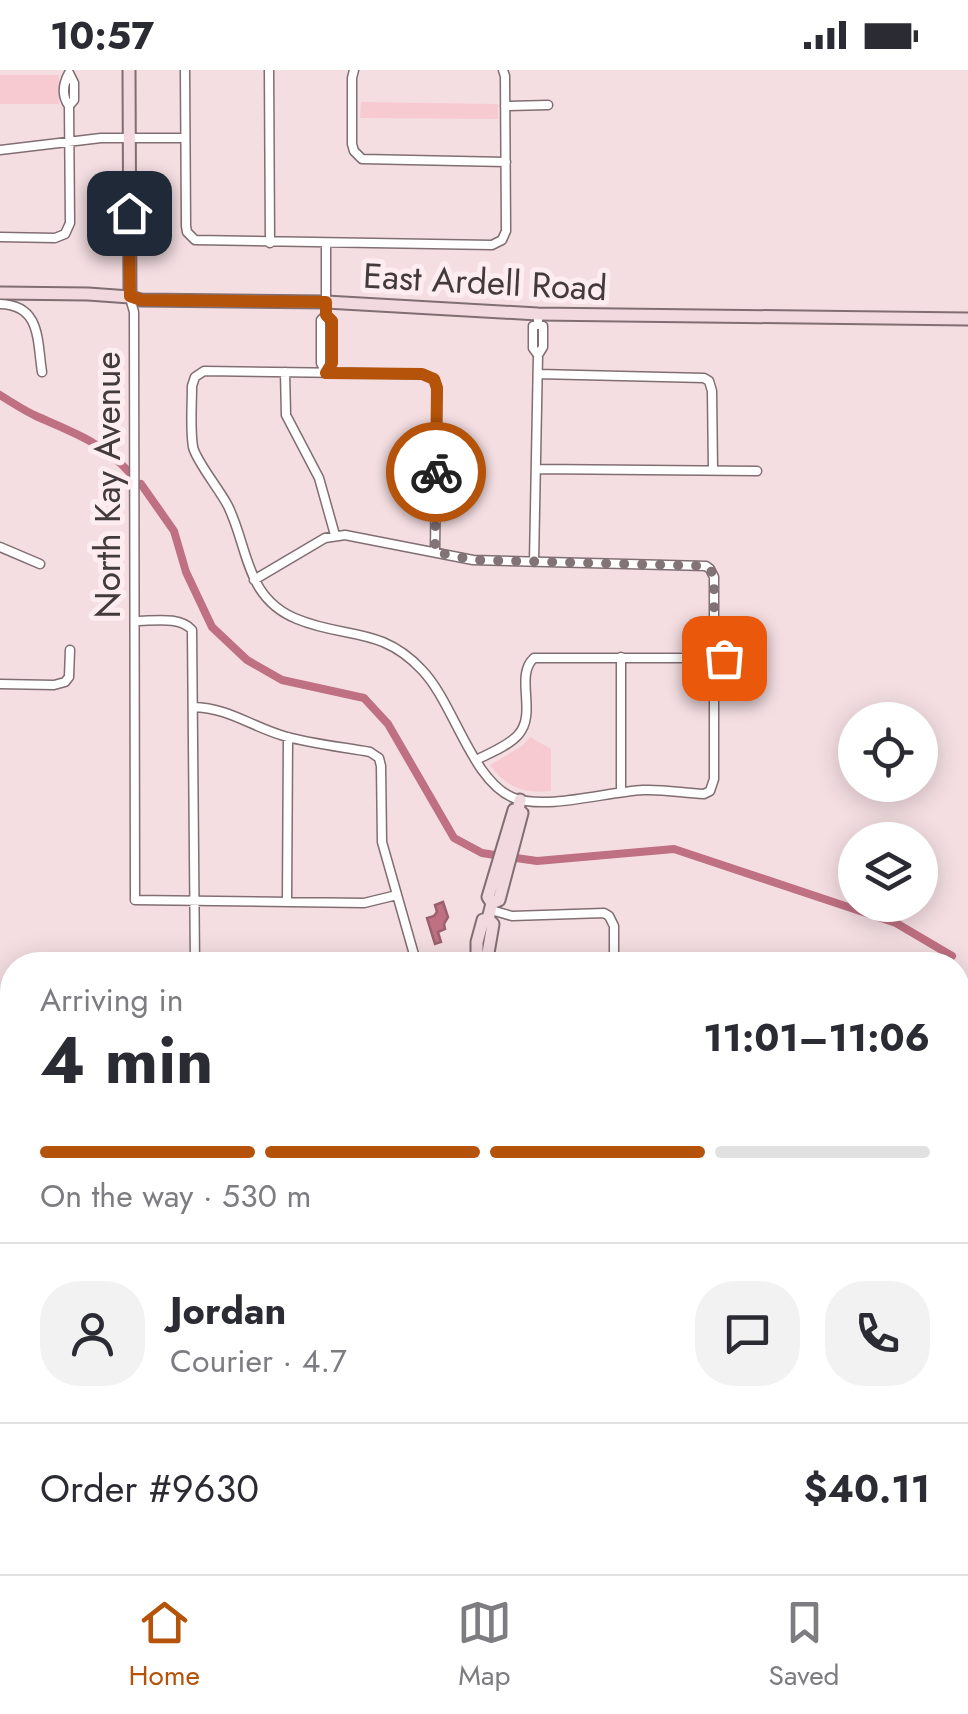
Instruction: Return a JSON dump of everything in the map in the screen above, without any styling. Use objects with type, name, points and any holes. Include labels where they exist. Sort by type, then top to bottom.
[{"type":"street","name":"North Kay Avenue","points":[[129,70],[136,900],[194,900]]},
{"type":"street","points":[[185,70],[186,226],[190,236],[200,242],[492,245],[502,240],[506,232],[503,70]]},
{"type":"street","points":[[269,70],[270,243]]},
{"type":"street","points":[[354,70],[352,144],[358,156],[368,160],[506,162]]},
{"type":"street","points":[[0,237],[55,238],[65,234],[70,223],[69,106],[74,100],[74,83],[69,71]]},
{"type":"street","points":[[506,106],[548,106]]},
{"type":"street","points":[[0,150],[128,138],[185,138]]},
{"type":"street","points":[[326,243],[326,308],[332,321],[332,363],[326,373]]},
{"type":"street","name":"East Ardell Road","points":[[0,294],[130,296],[141,300],[538,319],[968,319]]},
{"type":"street","points":[[0,304],[20,307],[30,315],[42,372]]},
{"type":"street","points":[[534,562],[538,355],[533,326],[538,319]]},
{"type":"street","points":[[435,552],[434,379],[422,374],[285,372],[204,372],[195,377],[194,451],[228,506],[247,566],[262,593],[297,619],[370,636],[417,664],[435,684],[484,774],[496,789],[519,805],[522,813],[500,900],[490,911]]},
{"type":"street","points":[[285,372],[286,415],[319,478],[335,535]]},
{"type":"street","points":[[538,374],[699,377],[709,381],[713,470]]},
{"type":"street","points":[[536,469],[757,471]]},
{"type":"street","points":[[254,580],[335,535],[474,560],[700,564],[710,569],[714,577],[714,779],[710,791],[704,794],[647,790],[519,805]]},
{"type":"street","points":[[0,547],[40,564]]},
{"type":"street","points":[[136,621],[180,621],[190,625],[193,635],[194,952]]},
{"type":"street","points":[[0,684],[65,682],[70,672],[70,650]]},
{"type":"street","points":[[476,760],[511,742],[525,725],[527,670],[530,660],[540,656],[759,658]]},
{"type":"street","points":[[620,657],[622,792]]},
{"type":"street","points":[[193,707],[214,708],[288,737],[370,752],[379,758],[382,842],[414,952]]},
{"type":"street","points":[[286,902],[288,737]]},
{"type":"street","points":[[194,900],[370,902],[397,896]]},
{"type":"street","points":[[490,911],[512,916],[598,912],[609,916],[614,926],[614,952]]},
{"type":"street","points":[[488,952],[493,924],[490,911]]},
{"type":"shaded area","points":[[0,75],[59,75],[59,104],[0,104]]},
{"type":"shaded area","points":[[361,102],[498,104],[498,119],[360,118]]},
{"type":"shaded area","points":[[530,737],[551,749],[551,791],[516,787],[490,765]]},
{"type":"shaded area","points":[[443,902],[448,917],[445,929],[438,932],[441,942],[435,944],[427,918],[437,912],[435,905]]},
{"type":"waterway","points":[[0,395],[96,445],[129,472]]},
{"type":"waterway","points":[[141,484],[174,531],[186,572],[212,627],[247,660],[282,680],[364,698],[388,724],[454,838],[482,853],[495,855]]},
{"type":"waterway","points":[[516,858],[537,861],[674,849],[896,923],[945,952]]},
{"type":"way so far","points":[[436,472],[435,552],[474,560],[706,566],[714,577],[714,657],[724,658]]},
{"type":"route","points":[[129,213],[130,296],[141,300],[326,302],[326,315],[332,321],[332,363],[326,373],[422,374],[434,379],[436,472]]}]
